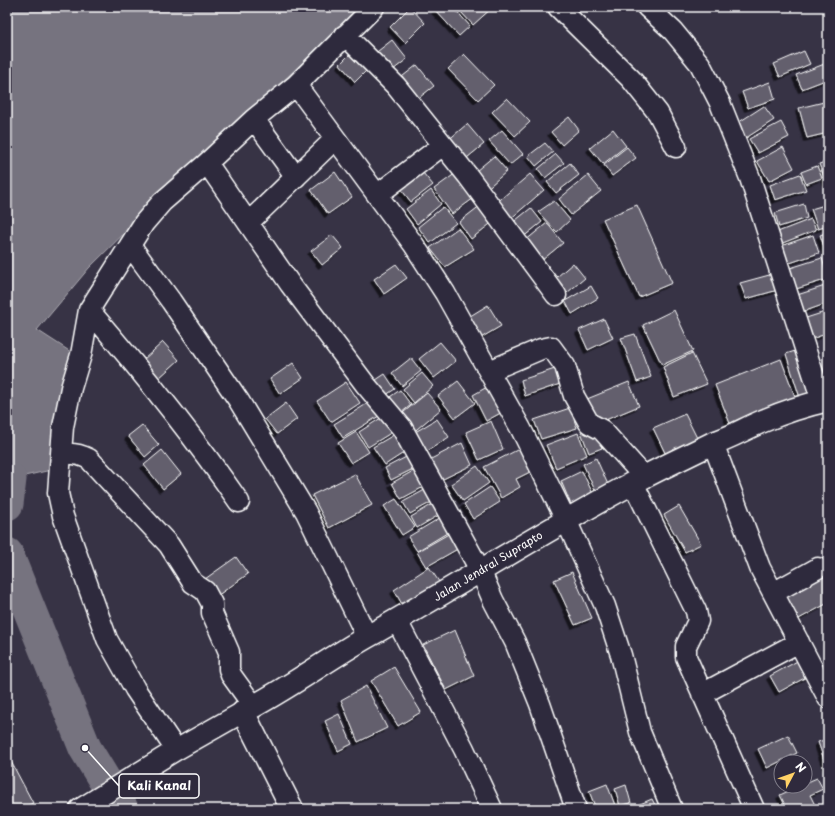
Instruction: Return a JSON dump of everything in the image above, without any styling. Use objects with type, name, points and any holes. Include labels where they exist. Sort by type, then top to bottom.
[{"type":"main road","name":"Jalan Jendral Suprapto","points":[[248,710],[480,570],[638,480],[763,421],[796,408],[825,400]]},
{"type":"main road","points":[[248,710],[292,809]]},
{"type":"street","points":[[169,755],[135,689],[106,639],[63,516],[58,493],[58,475],[63,427],[71,388],[81,355],[89,310],[144,223],[162,202],[254,119],[296,85],[374,7]]},
{"type":"street","points":[[558,7],[631,79],[658,113],[676,147]]},
{"type":"street","points":[[647,7],[673,31],[700,64],[720,103],[750,178],[825,400]]},
{"type":"street","points":[[345,35],[396,86],[468,176],[556,295]]},
{"type":"street","points":[[296,85],[414,245],[441,287],[521,429],[566,520],[605,606],[621,654],[640,732],[672,809]]},
{"type":"street","points":[[254,119],[296,176]]},
{"type":"street","points":[[248,223],[335,139]]},
{"type":"street","points":[[377,196],[443,145]]},
{"type":"street","points":[[207,163],[290,284],[364,384],[402,428],[480,570],[493,600],[515,642],[540,704],[576,809]]},
{"type":"street","points":[[130,245],[171,300],[239,401],[306,512],[367,637]]},
{"type":"street","points":[[89,310],[144,374],[213,463],[239,502]]},
{"type":"street","points":[[489,371],[541,349],[551,347],[565,366],[574,396],[589,423],[602,430],[637,469],[638,480],[698,616],[698,621],[686,646],[686,657],[754,809]]},
{"type":"street","points":[[712,444],[760,568],[828,698]]},
{"type":"street","points":[[61,455],[69,453],[81,455],[89,459],[169,545],[193,583],[205,591],[212,604],[212,613],[229,652],[229,669],[231,676],[248,710]]},
{"type":"street","points":[[773,593],[818,568]]},
{"type":"street","points":[[397,621],[464,749],[492,809]]},
{"type":"street","points":[[702,694],[799,642]]},
{"type":"street","name":"Jalan Jendral Suprapto","points":[[86,806],[169,755],[248,710]]},
{"type":"shaded area","points":[[7,7],[361,7],[158,200],[89,268],[37,330],[74,354],[51,470],[7,480]]},
{"type":"building","points":[[410,7],[425,23],[405,43],[390,27]]},
{"type":"building","points":[[439,7],[453,7],[470,26],[459,36],[435,10]]},
{"type":"building","points":[[466,7],[493,7],[473,25],[461,12]]},
{"type":"building","points":[[392,40],[407,59],[388,74],[373,55]]},
{"type":"building","points":[[354,50],[370,67],[355,82],[340,64]]},
{"type":"building","points":[[804,51],[810,64],[780,77],[774,64]]},
{"type":"building","points":[[464,54],[494,85],[478,100],[448,69]]},
{"type":"building","points":[[827,63],[828,79],[802,89],[796,75]]},
{"type":"building","points":[[417,65],[434,86],[415,101],[398,80]]},
{"type":"building","points":[[770,82],[775,99],[748,108],[742,92]]},
{"type":"building","points":[[507,98],[530,122],[515,136],[492,112]]},
{"type":"building","points":[[828,101],[828,133],[807,138],[799,108]]},
{"type":"building","points":[[764,106],[774,120],[746,138],[736,124]]},
{"type":"building","points":[[569,117],[579,130],[562,145],[551,132]]},
{"type":"building","points":[[781,122],[789,137],[758,153],[749,139]]},
{"type":"building","points":[[467,124],[484,144],[462,162],[446,142]]},
{"type":"building","points":[[613,129],[626,146],[603,164],[590,148]]},
{"type":"building","points":[[502,130],[523,154],[510,165],[489,141]]},
{"type":"building","points":[[545,143],[553,152],[536,166],[528,156]]},
{"type":"building","points":[[627,147],[636,158],[612,176],[604,165]]},
{"type":"building","points":[[783,147],[794,168],[769,181],[757,161]]},
{"type":"building","points":[[556,154],[564,163],[545,178],[538,169]]},
{"type":"building","points":[[494,156],[507,171],[483,192],[470,176]]},
{"type":"building","points":[[828,161],[828,184],[827,184],[819,164]]},
{"type":"building","points":[[570,163],[579,175],[556,193],[547,182]]},
{"type":"building","points":[[817,166],[822,178],[806,184],[801,172]]},
{"type":"building","points":[[418,167],[433,185],[411,202],[397,184]]},
{"type":"building","points":[[335,172],[352,197],[328,214],[311,190]]},
{"type":"building","points":[[456,173],[474,198],[452,214],[434,189]]},
{"type":"building","points":[[530,174],[544,190],[508,221],[495,204]]},
{"type":"building","points":[[800,174],[806,190],[775,200],[770,185]]},
{"type":"building","points":[[588,175],[601,191],[571,215],[559,199]]},
{"type":"building","points":[[431,190],[441,204],[417,224],[406,209]]},
{"type":"building","points":[[554,201],[570,220],[557,232],[538,212]]},
{"type":"building","points":[[804,204],[807,218],[779,227],[775,213]]},
{"type":"building","points":[[828,204],[828,226],[818,229],[811,209]]},
{"type":"building","points":[[481,205],[494,221],[471,239],[459,222]]},
{"type":"building","points":[[637,205],[672,283],[639,297],[603,219]]},
{"type":"building","points":[[443,207],[456,223],[430,243],[418,227]]},
{"type":"building","points":[[531,208],[542,222],[522,238],[511,224]]},
{"type":"building","points":[[811,219],[816,230],[780,244],[775,233]]},
{"type":"building","points":[[547,223],[563,243],[541,261],[525,241]]},
{"type":"building","points":[[458,228],[474,249],[445,267],[430,248]]},
{"type":"building","points":[[828,232],[828,251],[826,252],[820,235]]},
{"type":"building","points":[[332,235],[343,248],[322,265],[311,251]]},
{"type":"building","points":[[813,235],[819,253],[787,264],[781,246]]},
{"type":"building","points":[[822,258],[828,279],[793,290],[787,269]]},
{"type":"building","points":[[573,263],[585,278],[562,297],[550,283]]},
{"type":"building","points":[[396,264],[407,278],[384,294],[374,279]]},
{"type":"building","points":[[773,274],[778,290],[746,299],[740,283]]},
{"type":"building","points":[[828,285],[828,303],[800,313],[794,296]]},
{"type":"building","points":[[591,286],[598,298],[572,314],[565,301]]},
{"type":"building","points":[[488,305],[501,326],[479,339],[467,318]]},
{"type":"building","points":[[674,310],[693,351],[662,365],[643,325]]},
{"type":"building","points":[[828,311],[828,333],[809,340],[803,319]]},
{"type":"building","points":[[604,319],[613,338],[588,350],[579,330]]},
{"type":"building","points":[[635,334],[651,377],[637,382],[621,338]]},
{"type":"building","points":[[163,342],[179,360],[159,378],[143,360]]},
{"type":"building","points":[[440,342],[456,361],[434,378],[419,359]]},
{"type":"building","points":[[801,349],[815,397],[801,401],[786,354]]},
{"type":"building","points":[[692,353],[707,384],[674,397],[663,367]]},
{"type":"building","points":[[411,358],[421,371],[402,386],[392,373]]},
{"type":"building","points":[[781,359],[797,402],[731,426],[715,385]]},
{"type":"building","points":[[293,363],[303,378],[280,394],[270,379]]},
{"type":"building","points":[[558,368],[563,383],[525,396],[521,380]]},
{"type":"building","points":[[422,373],[433,386],[414,403],[403,389]]},
{"type":"building","points":[[385,374],[395,389],[380,399],[370,384]]},
{"type":"building","points":[[458,381],[475,403],[455,418],[438,396]]},
{"type":"building","points":[[346,382],[360,403],[331,422],[317,401]]},
{"type":"building","points":[[629,382],[639,406],[596,424],[587,399]]},
{"type":"building","points":[[494,383],[508,409],[486,421],[473,395]]},
{"type":"building","points":[[400,390],[411,405],[396,417],[384,401]]},
{"type":"building","points":[[427,393],[441,409],[411,434],[398,417]]},
{"type":"building","points":[[370,402],[379,416],[343,438],[334,424]]},
{"type":"building","points":[[286,403],[297,419],[277,434],[265,419]]},
{"type":"building","points":[[570,408],[577,428],[541,439],[534,420]]},
{"type":"building","points":[[685,414],[700,444],[668,459],[653,428]]},
{"type":"building","points":[[384,416],[394,431],[368,447],[359,432]]},
{"type":"building","points":[[437,419],[449,437],[423,454],[412,434]]},
{"type":"building","points":[[491,421],[503,449],[479,460],[466,432]]},
{"type":"building","points":[[142,425],[159,445],[145,457],[128,436]]},
{"type":"building","points":[[594,427],[602,448],[589,453],[581,432]]},
{"type":"building","points":[[356,432],[369,452],[351,463],[338,443]]},
{"type":"building","points":[[397,433],[408,450],[385,465],[373,447]]},
{"type":"building","points":[[578,433],[587,455],[556,468],[546,445]]},
{"type":"building","points":[[462,443],[472,465],[441,480],[431,459]]},
{"type":"building","points":[[521,448],[532,471],[516,479],[520,487],[501,498],[484,467]]},
{"type":"building","points":[[162,450],[181,474],[163,489],[144,465]]},
{"type":"building","points":[[412,454],[419,466],[391,480],[385,468]]},
{"type":"building","points":[[596,458],[610,489],[597,495],[583,464]]},
{"type":"building","points":[[477,466],[489,483],[463,501],[451,484]]},
{"type":"building","points":[[420,467],[429,484],[401,499],[392,483]]},
{"type":"building","points":[[582,471],[594,496],[572,507],[561,481]]},
{"type":"building","points":[[355,474],[372,505],[329,528],[312,495]]},
{"type":"building","points":[[430,487],[437,499],[410,514],[403,502]]},
{"type":"building","points":[[490,487],[500,502],[473,519],[464,504]]},
{"type":"building","points":[[396,499],[415,527],[402,535],[384,506]]},
{"type":"building","points":[[438,501],[444,512],[417,528],[411,517]]},
{"type":"building","points":[[679,506],[701,544],[685,552],[664,515]]},
{"type":"building","points":[[443,516],[452,530],[417,551],[408,537]]},
{"type":"building","points":[[452,532],[461,547],[426,567],[417,552]]},
{"type":"building","points":[[236,557],[248,574],[217,596],[205,579]]},
{"type":"building","points":[[429,567],[444,589],[407,613],[394,590]]},
{"type":"building","points":[[572,572],[592,618],[575,625],[554,580]]},
{"type":"building","points":[[828,573],[828,603],[797,620],[784,596]]},
{"type":"building","points":[[455,630],[474,676],[446,690],[423,645]]},
{"type":"building","points":[[801,659],[810,675],[779,692],[770,676]]},
{"type":"building","points":[[394,667],[421,712],[398,726],[371,681]]},
{"type":"building","points":[[366,686],[387,728],[358,742],[341,700]]},
{"type":"building","points":[[339,714],[352,744],[338,751],[325,721]]},
{"type":"building","points":[[788,735],[797,753],[773,754],[773,765],[767,768],[758,749]]},
{"type":"building","points":[[828,739],[828,771],[818,742]]},
{"type":"building","points":[[7,754],[33,803],[21,809],[7,809]]},
{"type":"building","points":[[817,778],[823,789],[813,794],[813,780]]},
{"type":"building","points":[[607,784],[616,808],[596,809],[589,791]]},
{"type":"building","points":[[626,785],[631,803],[620,806],[615,789]]},
{"type":"building","points":[[812,794],[810,795],[815,805],[807,809],[787,809],[780,795]]},
{"type":"building","points":[[652,799],[657,809],[628,809]]},
{"type":"waterway","points":[[7,504],[10,479]]},
{"type":"waterway","points":[[7,554],[85,748],[122,809]]},
{"type":"place","name":"Kali Kanal","points":[[85,748]]}]
